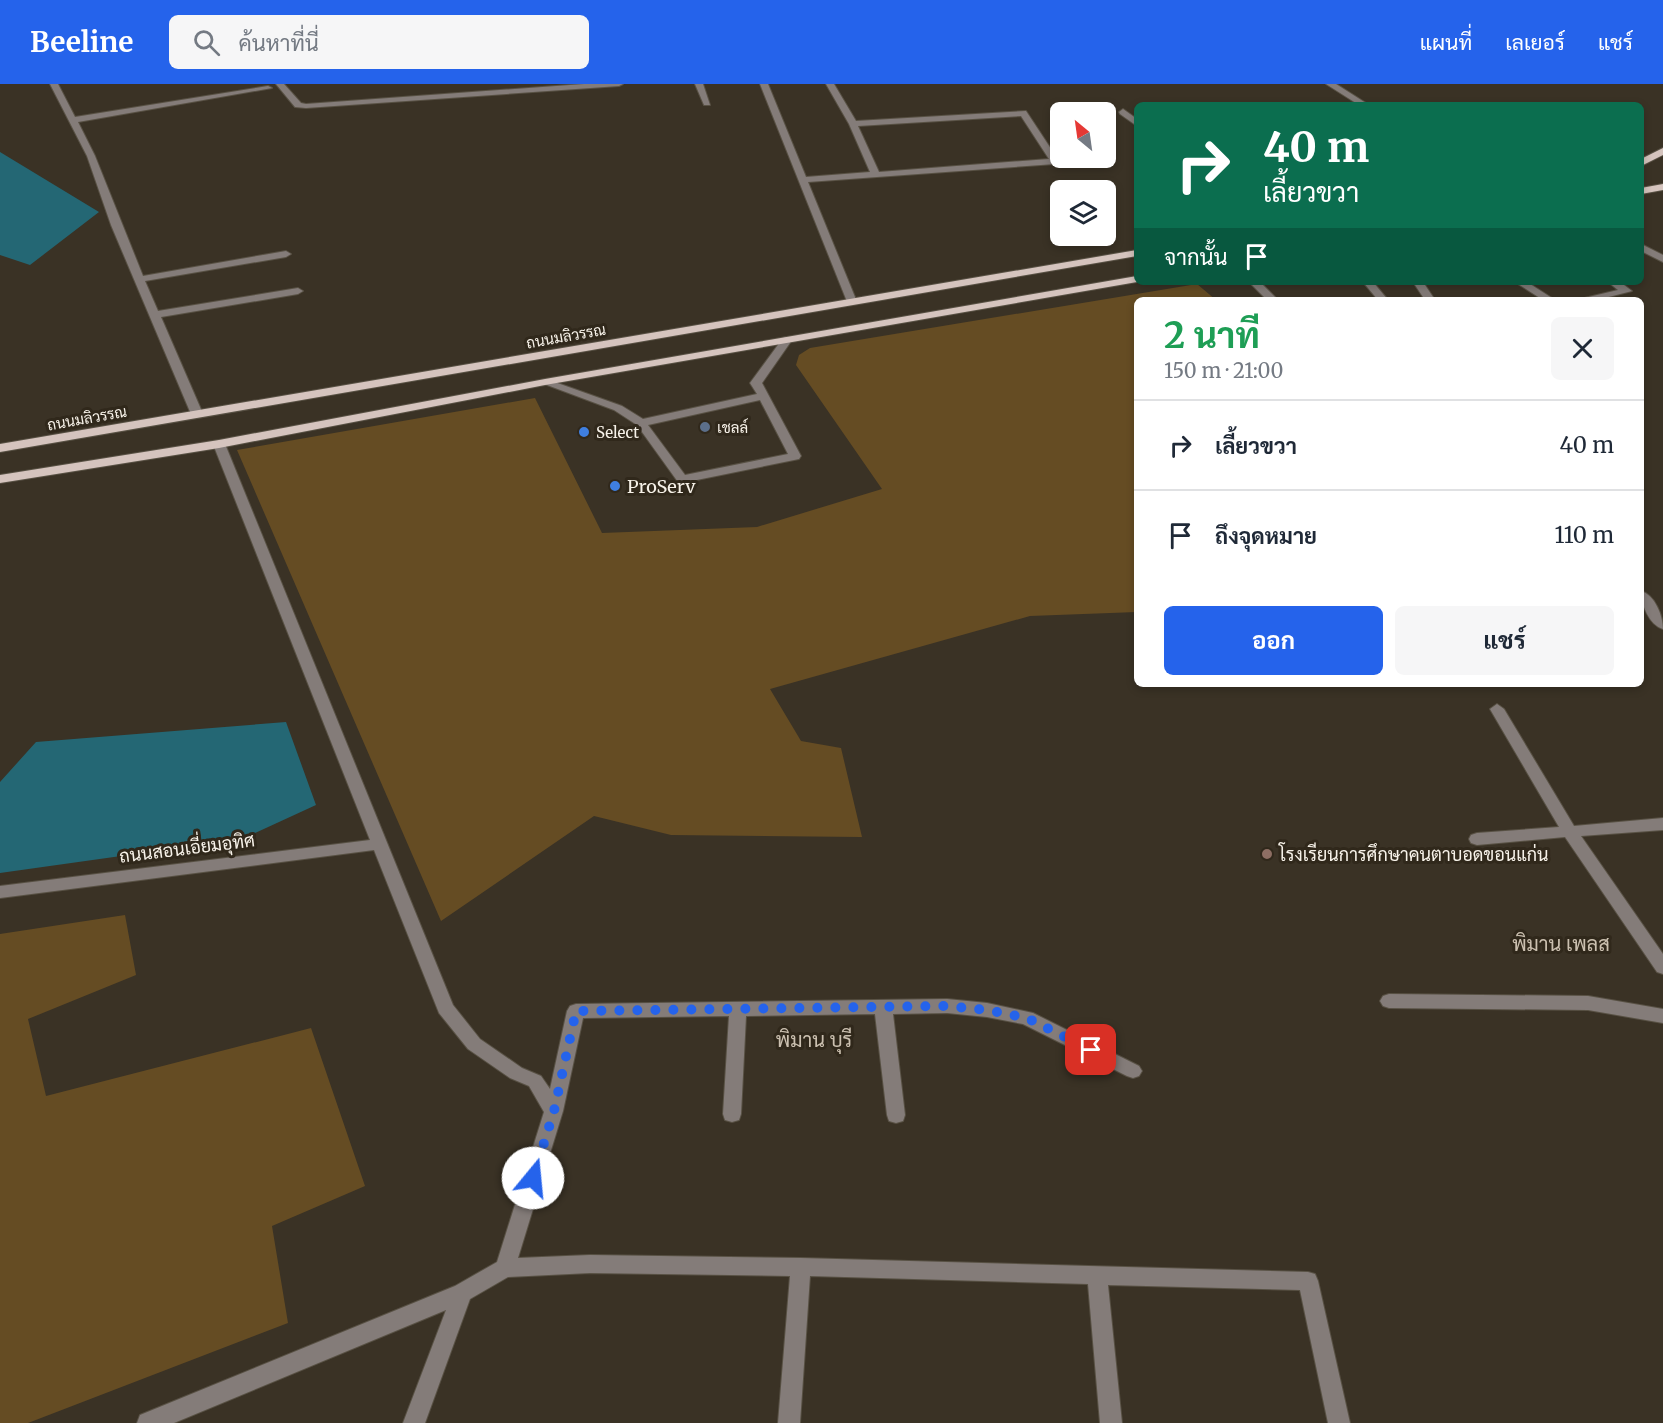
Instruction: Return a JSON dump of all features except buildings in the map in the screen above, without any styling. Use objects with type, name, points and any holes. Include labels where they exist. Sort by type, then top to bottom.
[{"type":"main road","points":[[1644,163],[1663,151]]},
{"type":"main road","points":[[1644,165],[1663,163]]},
{"type":"main road","points":[[1644,190],[1663,187]]},
{"type":"main road","name":"ถนนมลิวรรณ","points":[[0,448],[1134,254]]},
{"type":"main road","points":[[0,479],[219,444],[545,382],[1134,280]]},
{"type":"street","points":[[54,84],[91,156],[116,225],[198,414]]},
{"type":"street","points":[[280,84],[298,105],[306,106],[619,84]]},
{"type":"street","points":[[699,84],[708,103]]},
{"type":"street","points":[[764,84],[852,302]]},
{"type":"street","points":[[830,84],[853,124],[876,175]]},
{"type":"street","points":[[1330,84],[1360,102]]},
{"type":"street","points":[[73,120],[268,88]]},
{"type":"street","points":[[1123,112],[1134,121]]},
{"type":"street","points":[[804,180],[1054,161],[1023,113],[853,124]]},
{"type":"street","points":[[1644,249],[1663,259]]},
{"type":"street","points":[[140,279],[286,254]]},
{"type":"street","points":[[1257,285],[1270,297]]},
{"type":"street","points":[[1370,285],[1380,297]]},
{"type":"street","points":[[1525,285],[1545,297]]},
{"type":"street","points":[[1596,297],[1627,291],[1618,285]]},
{"type":"street","points":[[154,315],[298,291]]},
{"type":"street","points":[[545,382],[618,408],[641,423],[682,480],[795,456],[756,383],[788,340]]},
{"type":"street","points":[[641,423],[764,396]]},
{"type":"street","points":[[219,444],[445,1008],[474,1044],[516,1073],[535,1081],[554,1111]]},
{"type":"street","points":[[1644,599],[1663,625]]},
{"type":"street","points":[[1497,709],[1569,831],[1663,967]]},
{"type":"street","points":[[1477,839],[1663,824]]},
{"type":"street","name":"ถนนสอนเอี่ยมอุทิศ","points":[[0,892],[380,844]]},
{"type":"street","points":[[1389,1001],[1588,1003],[1663,1016]]},
{"type":"street","points":[[505,1268],[554,1111],[576,1011],[947,1006],[987,1010],[1027,1018],[1133,1071]]},
{"type":"street","points":[[883,1007],[896,1115]]},
{"type":"street","points":[[732,1114],[738,1009]]},
{"type":"street","points":[[148,1423],[462,1293],[505,1268],[590,1263],[1308,1281],[1339,1423]]},
{"type":"street","points":[[789,1423],[801,1267]]},
{"type":"street","points":[[1097,1276],[1111,1423]]},
{"type":"street","points":[[414,1423],[462,1293]]},
{"type":"shaded area","points":[[1198,285],[1212,297],[1134,297],[1134,612],[1030,616],[770,689],[801,741],[841,748],[862,837],[671,835],[594,816],[441,921],[237,450],[535,398],[602,533],[757,527],[882,489],[796,365],[799,355],[810,348]]},
{"type":"shaded area","points":[[125,915],[136,975],[28,1019],[46,1096],[311,1028],[365,1186],[272,1226],[288,1323],[28,1423],[0,1423],[0,934]]},
{"type":"water","points":[[0,152],[99,212],[30,265],[0,255]]},
{"type":"water","points":[[286,722],[316,805],[242,839],[0,873],[0,782],[36,742]]},
{"type":"place","name":"เชลล์","points":[[705,427]]},
{"type":"place","name":"Select","points":[[584,432]]},
{"type":"place","name":"ProServ","points":[[615,486]]},
{"type":"place","name":"โรงเรียนการศึกษาคนตาบอดขอนแก่น","points":[[1267,854]]},
{"type":"district","name":"พิมาน เพลส","points":[[1561,943]]},
{"type":"district","name":"พิมาน บุรี","points":[[814,1039]]},
{"type":"route","points":[[533,1178],[554,1111],[576,1011],[947,1006],[987,1010],[1027,1018],[1091,1050]]}]
